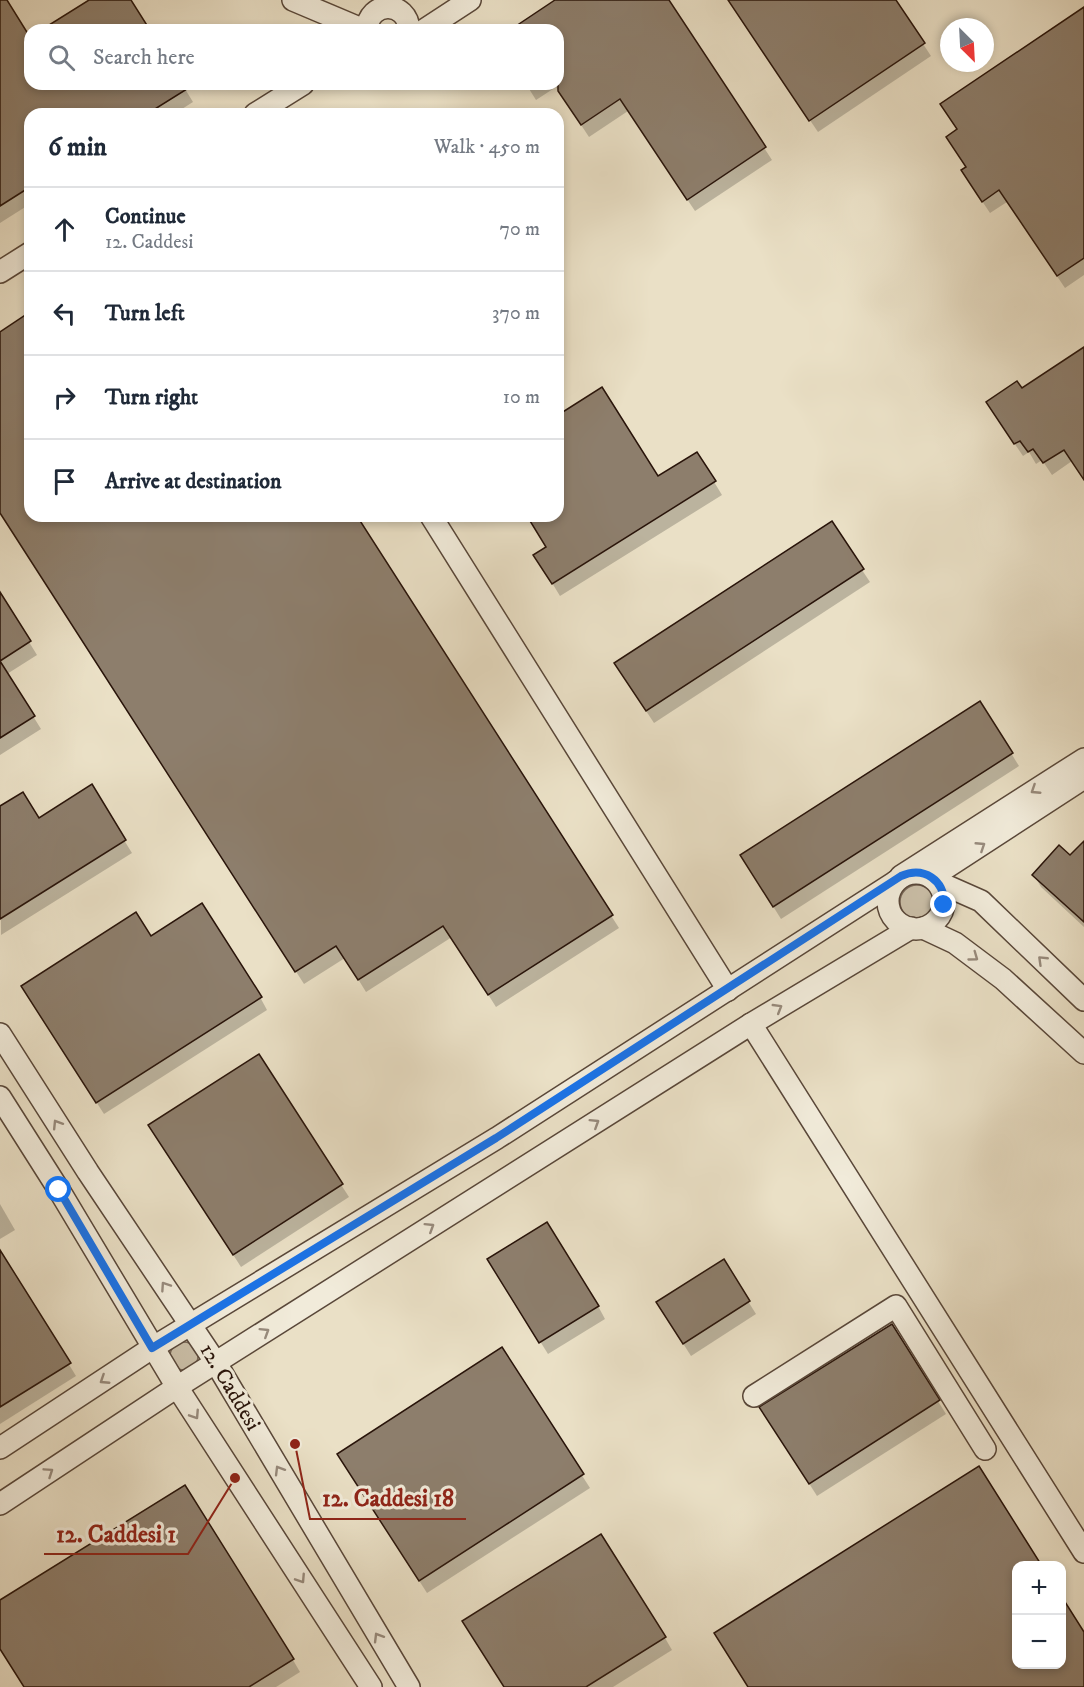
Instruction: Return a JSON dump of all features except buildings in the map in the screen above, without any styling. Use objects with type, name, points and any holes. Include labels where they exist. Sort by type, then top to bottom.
[{"type":"street","points":[[293,0],[351,24]]},
{"type":"street","points":[[433,24],[470,0]]},
{"type":"street","points":[[367,24],[372,14],[387,3],[404,14],[408,24]]},
{"type":"street","points":[[265,108],[293,90]]},
{"type":"street","points":[[0,272],[24,257]]},
{"type":"street","points":[[435,522],[728,990]]},
{"type":"street","points":[[0,1448],[152,1348],[496,1138],[1084,759]]},
{"type":"street","points":[[935,879],[1084,778]]},
{"type":"street","points":[[1084,1000],[981,901],[926,873],[916,872],[898,879],[888,896],[890,912],[900,924],[955,943],[1003,979],[1084,1053]]},
{"type":"street","points":[[0,1504],[177,1387],[751,1024],[917,928],[937,920],[944,905],[944,897],[935,879]]},
{"type":"street","points":[[751,1024],[1084,1552]]},
{"type":"street","name":"12. Caddesi","points":[[0,1034],[88,1172],[216,1363],[410,1687]]},
{"type":"street","name":"12. Caddesi","points":[[0,1097],[59,1190],[152,1348],[371,1687]]},
{"type":"street","points":[[754,1396],[896,1306],[985,1449]]},
{"type":"street","points":[[912,1332],[935,1316]]},
{"type":"shaded area","points":[[917,885],[929,890],[934,902],[929,914],[917,919],[905,914],[900,902],[905,890]]},
{"type":"shaded area","points":[[184,1342],[194,1346],[198,1356],[194,1366],[184,1370],[174,1366],[170,1356],[174,1346]]},
{"type":"place","name":"12. Caddesi 18","points":[[295,1444]]},
{"type":"place","name":"12. Caddesi 1","points":[[235,1478]]},
{"type":"route","points":[[59,1190],[152,1348],[496,1138],[901,876],[916,872],[926,873],[932,877],[942,889],[944,905]]}]
